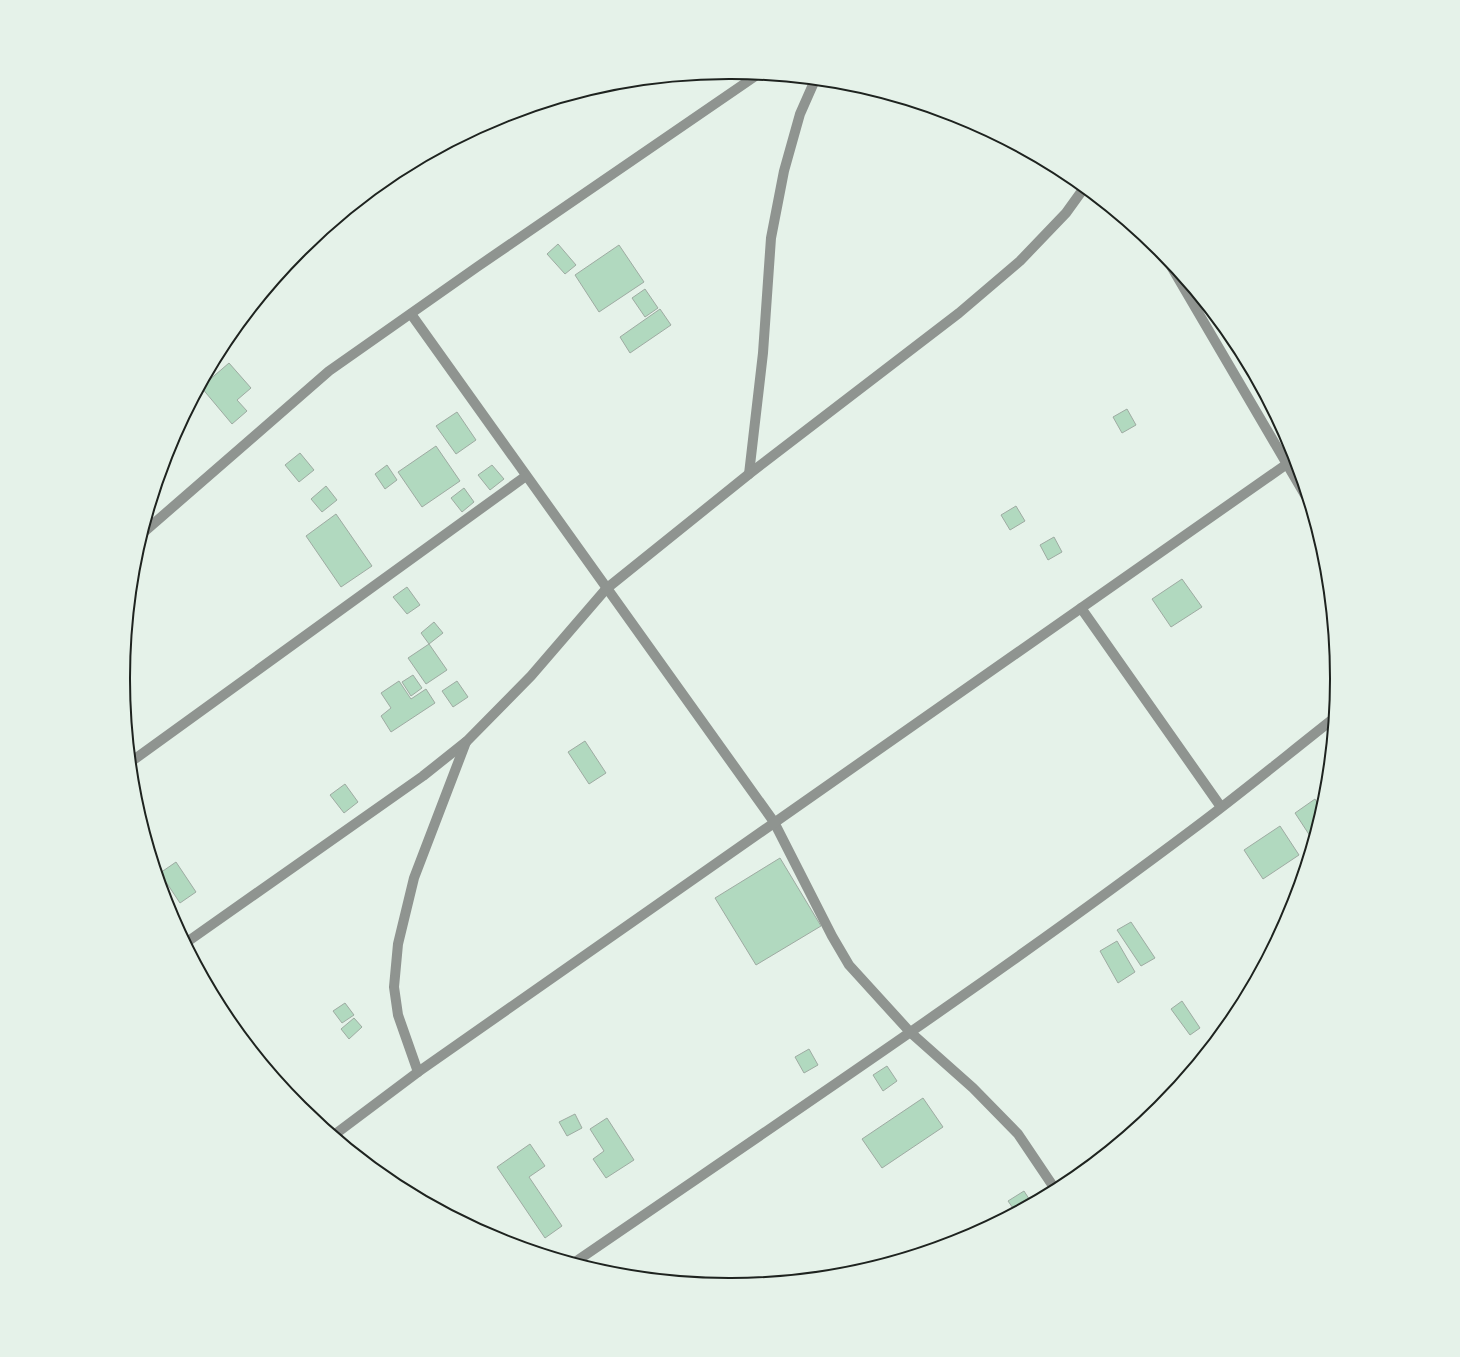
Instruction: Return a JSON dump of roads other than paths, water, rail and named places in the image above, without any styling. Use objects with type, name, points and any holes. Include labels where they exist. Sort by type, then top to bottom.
[{"type":"street","points":[[150,527],[329,371],[750,80]]},
{"type":"street","points":[[749,474],[763,353],[771,238],[784,171],[800,114],[813,85]]},
{"type":"street","points":[[190,940],[423,776],[467,740],[531,676],[606,589],[749,474],[959,313],[1020,261],[1066,213],[1081,193]]},
{"type":"street","points":[[1183,286],[1285,451]]},
{"type":"street","points":[[411,314],[606,589],[774,822],[832,936],[849,965],[910,1032],[973,1088],[1018,1134],[1052,1184]]},
{"type":"street","points":[[338,1132],[418,1072],[1289,462]]},
{"type":"street","points":[[136,758],[526,476]]},
{"type":"street","points":[[1081,608],[1221,808]]},
{"type":"street","points":[[579,1259],[910,1032],[1071,918],[1221,808],[1328,723]]},
{"type":"street","points":[[418,1072],[398,1015],[394,987],[398,944],[414,878],[467,740]]}]
